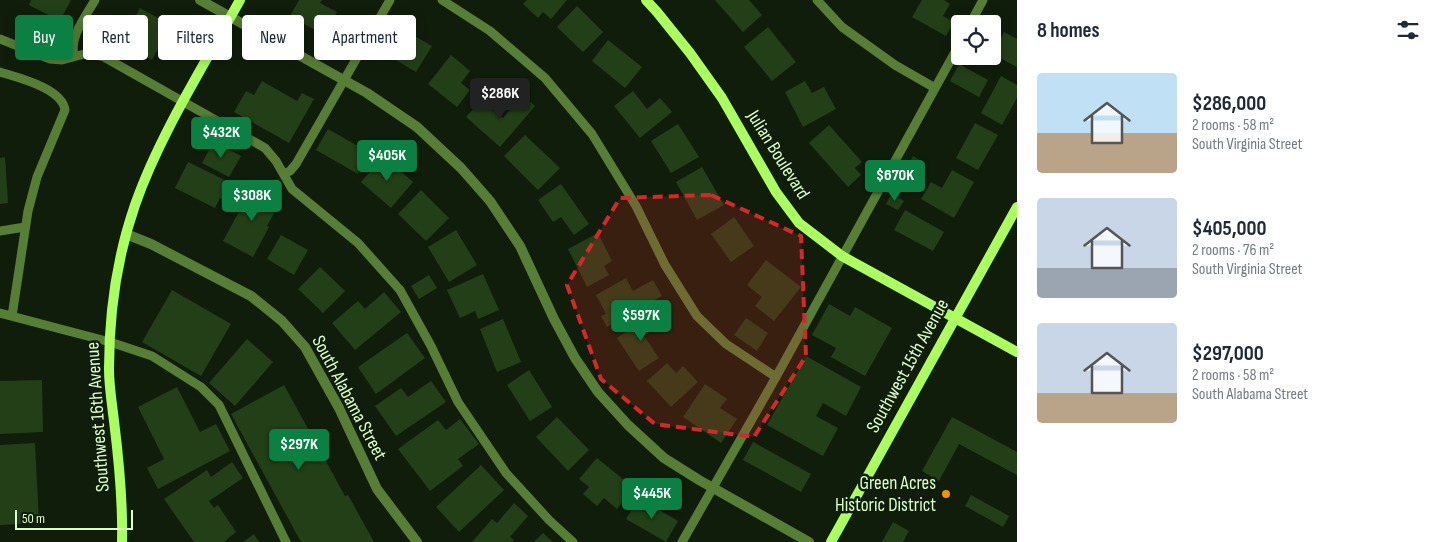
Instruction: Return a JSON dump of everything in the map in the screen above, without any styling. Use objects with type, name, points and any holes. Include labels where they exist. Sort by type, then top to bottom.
[{"type":"main road","name":"Southwest 16th Avenue","points":[[232,15],[240,0]]},
{"type":"main road","name":"Julian Boulevard","points":[[646,0],[690,53],[722,98],[776,192],[800,222],[842,256],[1017,352]]},
{"type":"main road","name":"Southwest 16th Avenue","points":[[122,542],[120,470],[108,371],[110,323],[117,275],[135,205],[160,147],[207,60]]},
{"type":"main road","name":"Southwest 15th Avenue","points":[[831,542],[1017,207]]},
{"type":"street","points":[[200,0],[227,15]]},
{"type":"street","points":[[232,18],[367,93],[417,127],[461,168],[490,201],[520,246],[554,319],[575,358],[598,392],[628,425],[664,458],[809,542]]},
{"type":"street","name":"South Alabama Street","points":[[126,234],[151,244],[251,296],[282,321],[306,347],[339,408],[377,489],[418,542]]},
{"type":"lane","points":[[74,56],[72,47],[75,37],[95,0]]},
{"type":"lane","points":[[284,174],[290,171],[296,164],[390,0]]},
{"type":"lane","points":[[442,0],[490,31],[545,78],[592,134],[636,206],[665,265],[697,316],[726,344],[776,377]]},
{"type":"lane","points":[[818,0],[842,27],[895,65],[935,88]]},
{"type":"lane","points":[[975,15],[983,0]]},
{"type":"lane","points":[[0,39],[50,59],[62,60],[88,53],[104,57],[264,148],[276,161],[292,189],[358,243],[400,290],[431,346],[458,402],[506,472],[548,520],[573,542]]},
{"type":"lane","points":[[682,542],[776,377],[951,59]]},
{"type":"lane","points":[[0,72],[43,87],[56,94],[64,103],[65,110],[37,176],[25,227],[12,316]]},
{"type":"lane","points":[[0,231],[25,227]]},
{"type":"lane","points":[[0,313],[110,342],[152,356],[201,387],[219,405],[286,542]]},
{"type":"highlighted area","points":[[711,195],[801,236],[806,356],[754,437],[655,424],[601,379],[567,285],[620,198]]},
{"type":"building","points":[[31,0],[71,0],[63,15],[48,15],[29,5]]},
{"type":"building","points":[[299,0],[322,0],[320,3],[337,12],[335,15],[314,15],[314,29],[304,24],[304,15],[291,15]]},
{"type":"building","points":[[527,0],[567,0],[551,19],[543,12],[538,18],[523,4]]},
{"type":"building","points":[[715,0],[749,0],[762,15],[743,32]]},
{"type":"building","points":[[922,0],[944,0],[950,4],[943,16],[951,20],[951,27],[946,36],[912,17]]},
{"type":"building","points":[[577,6],[603,32],[583,52],[557,27]]},
{"type":"building","points":[[140,8],[158,18],[158,49],[152,60],[148,58],[148,15],[136,15]]},
{"type":"building","points":[[768,27],[796,62],[772,81],[744,47]]},
{"type":"building","points":[[1004,32],[1017,39],[1017,67],[1001,59],[1001,38]]},
{"type":"building","points":[[416,37],[432,46],[416,72],[396,60],[416,60]]},
{"type":"building","points":[[608,40],[642,67],[625,88],[592,61]]},
{"type":"building","points":[[451,55],[470,71],[461,83],[470,90],[457,107],[428,84]]},
{"type":"building","points":[[958,65],[988,80],[979,97],[950,81]]},
{"type":"building","points":[[1001,76],[1017,85],[1017,98],[1002,125],[981,113]]},
{"type":"building","points":[[262,81],[297,101],[302,93],[314,99],[289,143],[234,112],[246,91],[254,95]]},
{"type":"building","points":[[805,81],[812,93],[824,87],[836,109],[803,127],[785,92]]},
{"type":"building","points":[[633,91],[647,109],[660,98],[672,112],[640,138],[614,106]]},
{"type":"building","points":[[523,95],[535,106],[500,147],[466,117],[482,99],[503,118]]},
{"type":"building","points":[[975,123],[998,135],[978,170],[956,158]]},
{"type":"building","points":[[678,124],[699,157],[671,173],[651,141]]},
{"type":"building","points":[[829,125],[862,162],[855,168],[861,175],[848,187],[809,143]]},
{"type":"building","points":[[328,129],[370,153],[358,174],[316,150]]},
{"type":"building","points":[[525,135],[560,168],[538,190],[504,156]]},
{"type":"building","points":[[214,141],[241,156],[229,177],[202,163]]},
{"type":"building","points":[[383,156],[413,182],[391,208],[361,182]]},
{"type":"building","points":[[913,156],[925,163],[915,180],[903,173]]},
{"type":"building","points":[[5,157],[8,203],[0,204],[0,158]]},
{"type":"building","points":[[188,162],[239,187],[230,204],[220,198],[215,208],[175,188]]},
{"type":"building","points":[[702,167],[724,205],[697,220],[676,182]]},
{"type":"building","points":[[952,170],[974,182],[954,218],[921,199],[931,182],[942,188]]},
{"type":"building","points":[[561,184],[589,224],[574,235],[561,217],[553,222],[538,200]]},
{"type":"building","points":[[253,186],[281,201],[253,257],[223,241]]},
{"type":"building","points":[[421,190],[449,218],[426,241],[398,214]]},
{"type":"building","points":[[891,194],[904,201],[898,210],[886,204]]},
{"type":"building","points":[[905,210],[944,232],[933,251],[894,230]]},
{"type":"building","points":[[734,217],[754,246],[731,262],[711,234]]},
{"type":"building","points":[[456,230],[477,265],[449,282],[428,247]]},
{"type":"building","points":[[598,233],[612,261],[604,266],[609,275],[587,287],[568,249]]},
{"type":"building","points":[[281,235],[308,250],[294,275],[267,259]]},
{"type":"building","points":[[766,260],[801,287],[774,321],[755,306],[762,297],[747,285]]},
{"type":"building","points":[[320,267],[345,291],[323,313],[298,289]]},
{"type":"building","points":[[483,274],[499,310],[478,319],[475,311],[460,318],[447,290]]},
{"type":"building","points":[[429,275],[437,288],[419,299],[411,286]]},
{"type":"building","points":[[626,278],[633,291],[653,280],[662,296],[607,327],[601,316],[606,314],[596,295]]},
{"type":"building","points":[[172,290],[231,324],[201,376],[142,342]]},
{"type":"building","points":[[384,292],[401,312],[355,350],[332,323],[358,301],[365,309]]},
{"type":"building","points":[[829,304],[850,316],[855,307],[892,328],[865,376],[831,357],[836,348],[812,335]]},
{"type":"building","points":[[656,311],[663,322],[644,336],[659,358],[639,371],[617,338]]},
{"type":"building","points":[[746,318],[768,333],[757,351],[734,335]]},
{"type":"building","points":[[503,319],[521,362],[497,372],[480,329]]},
{"type":"building","points":[[407,333],[425,358],[376,394],[358,367]]},
{"type":"building","points":[[247,339],[273,362],[235,406],[209,383]]},
{"type":"building","points":[[806,356],[861,387],[846,416],[823,403],[816,416],[838,428],[823,456],[767,425]]},
{"type":"building","points":[[667,363],[676,373],[683,366],[698,382],[671,407],[647,381]]},
{"type":"building","points":[[529,370],[552,407],[530,421],[507,385]]},
{"type":"building","points":[[42,380],[43,432],[0,434],[0,381]]},
{"type":"building","points":[[431,381],[446,402],[396,436],[375,406],[401,388],[408,397]]},
{"type":"building","points":[[705,384],[727,399],[720,408],[737,419],[721,443],[683,417]]},
{"type":"building","points":[[284,385],[345,496],[348,495],[374,542],[301,542],[231,414]]},
{"type":"building","points":[[177,387],[200,432],[216,424],[230,451],[158,489],[147,468],[164,459],[138,407]]},
{"type":"building","points":[[557,417],[589,450],[568,471],[536,437]]},
{"type":"building","points":[[952,417],[1017,452],[1017,475],[959,444],[939,481],[922,471]]},
{"type":"building","points":[[460,419],[479,444],[458,459],[463,466],[430,491],[398,449],[438,420],[446,430]]},
{"type":"building","points":[[753,442],[811,474],[801,492],[743,460]]},
{"type":"building","points":[[35,443],[39,523],[0,525],[0,445]]},
{"type":"building","points":[[597,458],[634,488],[617,509],[604,498],[597,506],[583,494],[589,487],[579,479]]},
{"type":"building","points":[[232,462],[243,478],[209,501],[214,508],[218,505],[236,532],[224,542],[194,542],[164,499],[207,470],[211,477]]},
{"type":"building","points":[[481,465],[504,490],[459,532],[436,507]]},
{"type":"building","points":[[971,495],[1009,516],[1003,527],[965,506]]},
{"type":"building","points":[[639,498],[678,521],[666,542],[626,519]]},
{"type":"building","points":[[514,503],[528,516],[510,537],[514,540],[512,542],[472,542],[492,519],[497,523]]},
{"type":"building","points":[[893,522],[909,531],[903,542],[882,542]]},
{"type":"building","points":[[543,533],[553,542],[534,542]]},
{"type":"building","points":[[254,534],[259,542],[243,542]]},
{"type":"place","name":"Green Acres Historic District","points":[[946,494]]}]
